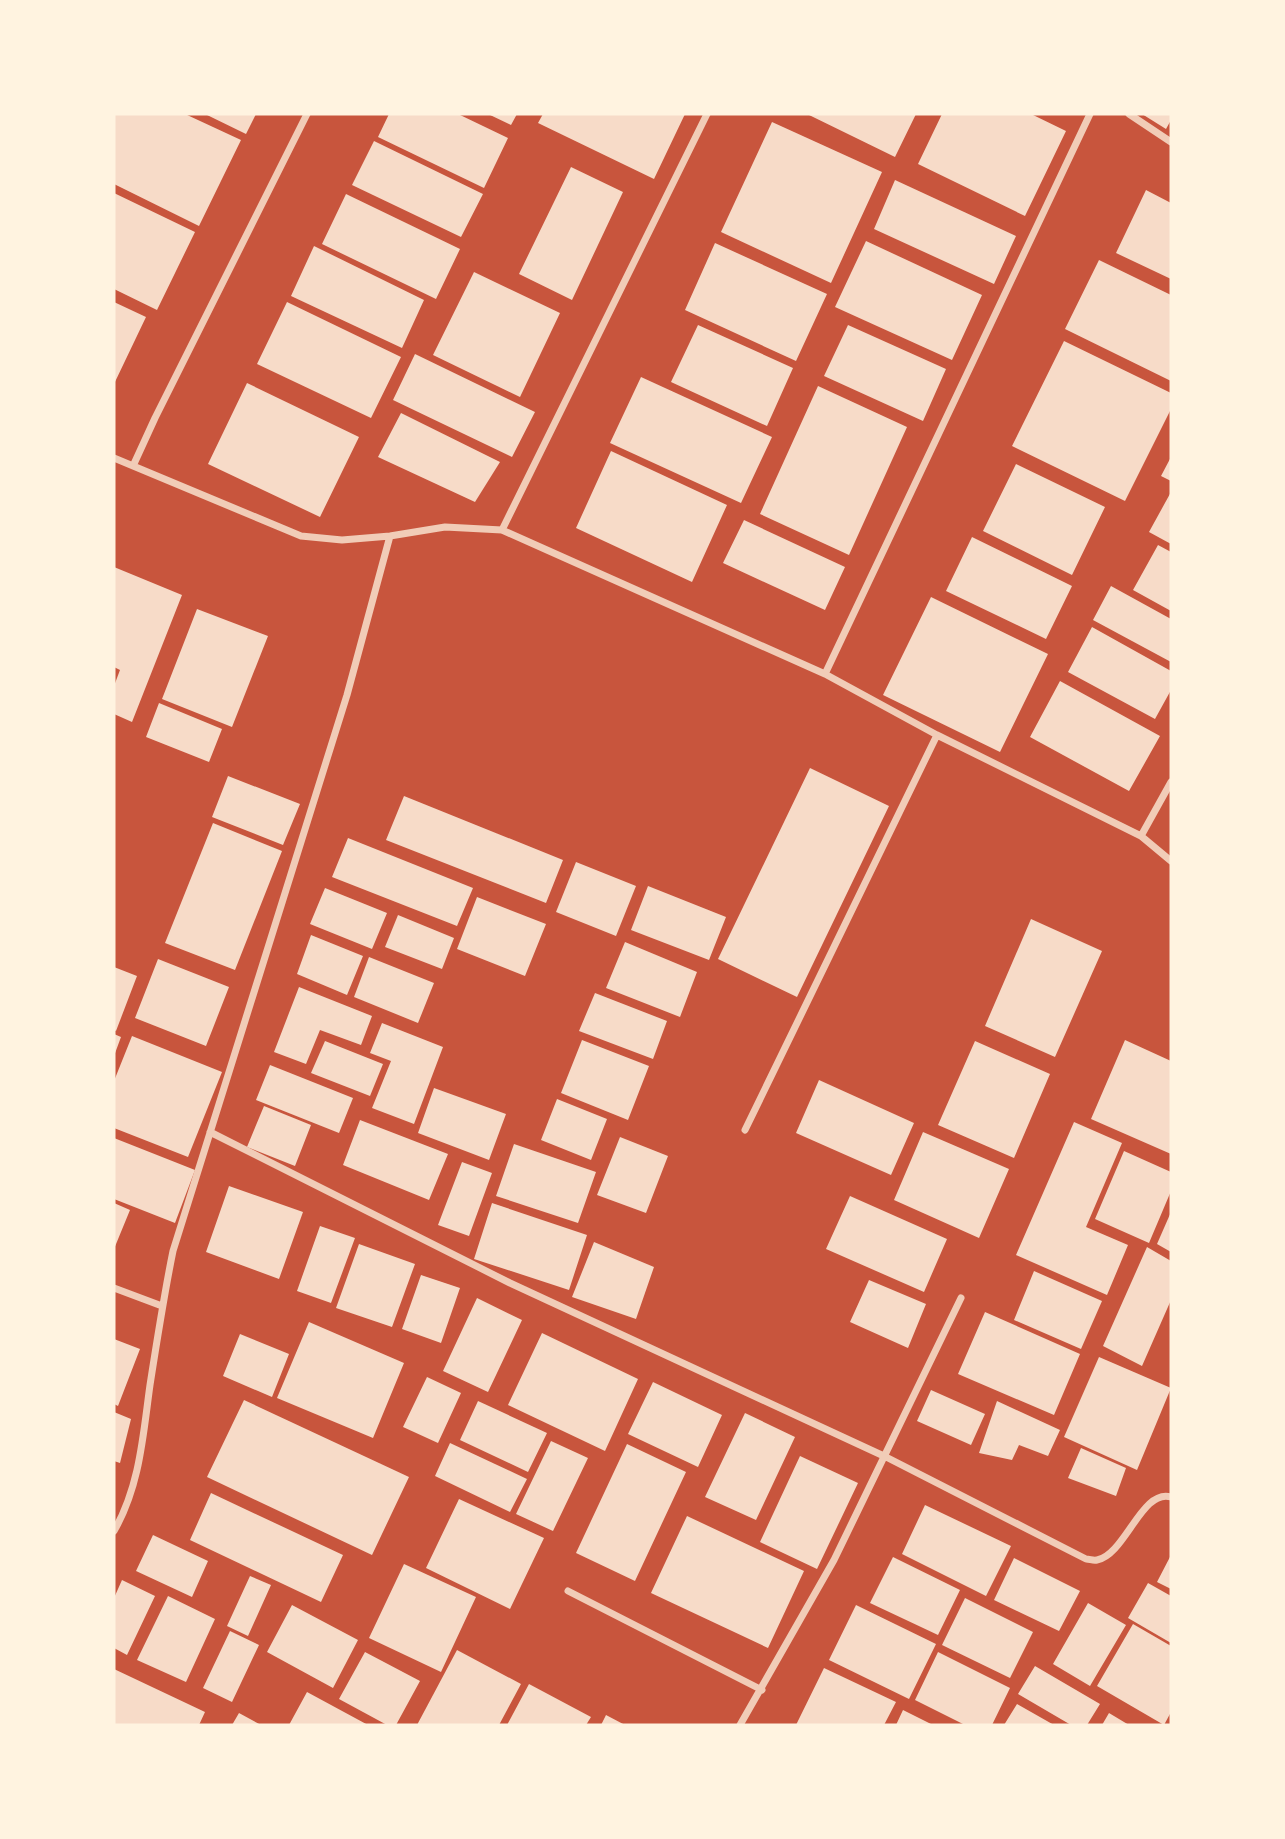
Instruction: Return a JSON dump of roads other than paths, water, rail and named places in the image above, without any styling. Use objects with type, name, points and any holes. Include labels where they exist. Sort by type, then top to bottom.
[{"type":"street","points":[[134,466],[155,418],[307,114]]},
{"type":"street","points":[[502,530],[707,114]]},
{"type":"street","points":[[825,674],[1090,114]]},
{"type":"street","points":[[1129,114],[1171,142]]},
{"type":"street","points":[[114,458],[301,536],[342,540],[445,527],[502,530],[825,674],[937,735],[1141,836],[1171,861]]},
{"type":"street","points":[[114,1531],[124,1513],[138,1471],[162,1306],[173,1251],[347,695],[390,536]]},
{"type":"street","points":[[745,1130],[937,735]]},
{"type":"street","points":[[1141,836],[1171,782]]},
{"type":"street","points":[[210,1132],[510,1283],[886,1457],[1086,1559],[1097,1560],[1112,1552],[1154,1498],[1166,1495],[1171,1497]]},
{"type":"street","points":[[114,1289],[162,1306]]},
{"type":"street","points":[[740,1725],[835,1560],[961,1298]]},
{"type":"street","points":[[568,1591],[762,1689]]}]
